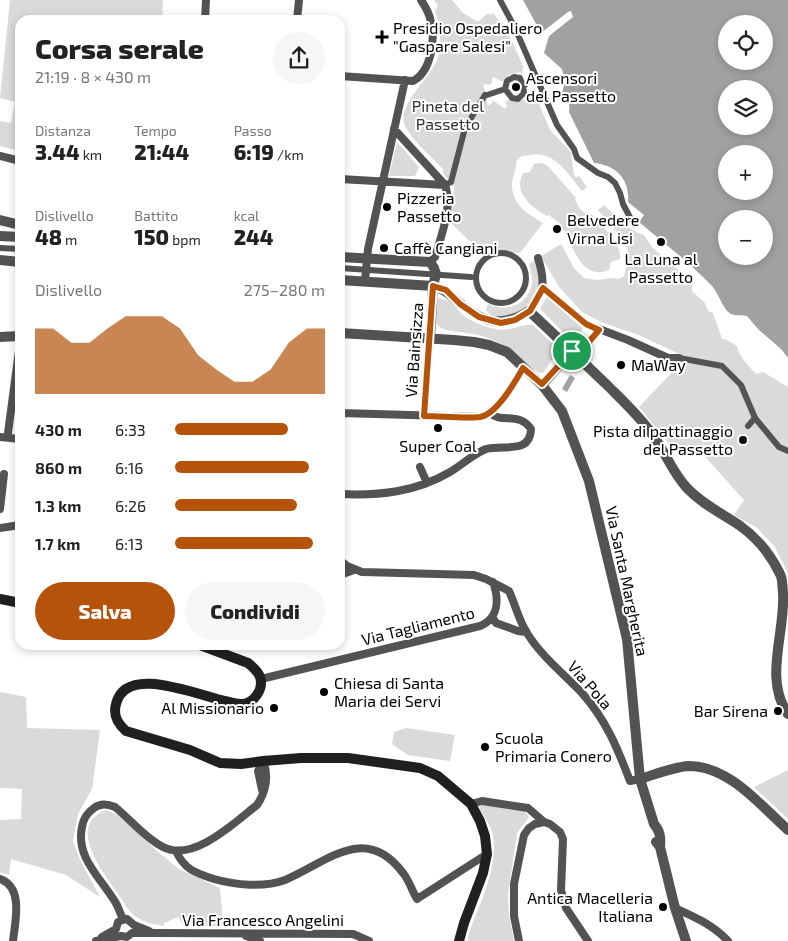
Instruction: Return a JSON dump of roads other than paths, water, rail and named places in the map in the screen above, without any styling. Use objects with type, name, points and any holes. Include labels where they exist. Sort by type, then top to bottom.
[{"type":"main road","points":[[0,599],[15,602]]},
{"type":"main road","points":[[213,650],[248,663],[257,671],[261,679],[260,691],[253,700],[248,703],[226,701],[201,693],[146,683],[135,684],[123,690],[118,696],[114,710],[116,720],[120,726],[126,731],[190,750],[220,763],[241,764],[301,758],[348,758],[420,768],[438,776],[475,803],[485,836],[487,854],[483,873],[459,941]]},
{"type":"street","points":[[205,15],[206,0]]},
{"type":"street","points":[[297,15],[298,0]]},
{"type":"street","points":[[345,76],[413,81],[417,78],[426,66],[433,40],[431,19],[421,0]]},
{"type":"street","points":[[500,0],[515,28],[557,125],[574,149],[577,158],[615,183],[634,225]]},
{"type":"street","points":[[514,77],[520,78],[524,86],[524,93],[518,99],[512,98],[505,89],[507,81],[514,77]]},
{"type":"street","points":[[365,281],[366,259],[405,80]]},
{"type":"street","points":[[345,179],[445,185],[452,182],[465,128],[486,95],[505,89]]},
{"type":"street","points":[[345,257],[430,262],[435,258],[447,211],[448,194],[445,185],[394,129]]},
{"type":"street","points":[[0,156],[15,160]]},
{"type":"street","points":[[0,220],[15,224]]},
{"type":"street","points":[[0,236],[15,238]]},
{"type":"street","points":[[0,248],[15,249]]},
{"type":"street","points":[[500,253],[512,256],[524,268],[526,275],[525,286],[520,295],[514,299],[504,303],[491,302],[479,290],[476,281],[477,271],[481,262],[491,255],[500,253]]},
{"type":"street","points":[[345,280],[433,286],[446,290],[471,312],[488,320],[501,323],[509,322],[530,311],[543,288],[542,269],[538,258]]},
{"type":"street","points":[[0,260],[15,262]]},
{"type":"street","points":[[430,262],[434,268],[431,274]]},
{"type":"street","points":[[345,268],[471,277]]},
{"type":"street","name":"Via Bainsizza","points":[[424,416],[433,286],[431,274]]},
{"type":"street","points":[[543,288],[586,324],[599,330],[628,340],[668,358],[679,358],[722,366],[741,385],[755,418],[779,447],[788,451]]},
{"type":"street","points":[[530,311],[630,408],[652,434],[686,488],[716,512],[753,536],[767,552],[782,576],[784,604],[777,665],[777,684],[788,714]]},
{"type":"street","points":[[542,384],[599,330]]},
{"type":"street","name":"Via Santa Margherita","points":[[345,333],[430,338],[489,345],[507,352],[542,384],[562,411],[589,481],[602,531],[627,639],[640,779],[654,824],[661,836],[660,847],[675,908],[686,941]]},
{"type":"street","points":[[0,337],[15,336]]},
{"type":"street","points":[[345,413],[480,417],[490,413],[511,388],[523,368]]},
{"type":"street","points":[[8,433],[15,380]]},
{"type":"street","points":[[345,494],[393,493],[427,483],[451,472],[486,450],[514,447],[525,444],[530,440],[531,429],[527,422],[515,418],[496,417],[490,413]]},
{"type":"street","points":[[748,426],[755,418]]},
{"type":"street","points":[[0,437],[15,438]]},
{"type":"street","points":[[420,467],[427,483]]},
{"type":"street","points":[[0,509],[4,474]]},
{"type":"street","points":[[0,528],[15,525]]},
{"type":"street","points":[[345,564],[354,570],[368,572],[474,575],[493,582],[509,591],[526,632]]},
{"type":"street","points":[[345,573],[354,570]]},
{"type":"street","name":"Via Tagliamento","points":[[261,679],[480,626],[493,618],[497,604],[493,582]]},
{"type":"street","name":"Via Tagliamento","points":[[493,618],[496,623],[526,632]]},
{"type":"street","name":"Via Pola","points":[[526,632],[582,694],[604,722],[613,738],[630,781],[640,779]]},
{"type":"street","points":[[93,941],[116,928],[118,922],[123,919],[117,905],[91,868],[84,854],[80,843],[85,817],[98,806],[110,805],[115,807],[161,847],[176,851],[192,849],[211,840],[257,805],[261,799],[267,771],[263,761]]},
{"type":"street","points":[[640,779],[689,766],[711,769],[725,775],[788,830]]},
{"type":"street","points":[[475,803],[528,808],[544,822],[560,832],[563,839],[561,890],[566,908],[588,941]]},
{"type":"street","points":[[519,941],[514,916],[514,884],[524,835],[535,824],[544,822]]},
{"type":"street","points":[[176,851],[181,862],[197,874],[216,880],[270,884],[285,880],[343,851],[357,848],[370,849],[388,857],[404,873],[417,900],[487,854]]},
{"type":"street","points":[[0,879],[12,888],[16,900],[13,941]]},
{"type":"street","points":[[675,908],[705,921],[728,941]]},
{"type":"street","name":"Via Francesco Angelini","points":[[123,919],[130,920],[133,929]]},
{"type":"street","points":[[116,928],[121,936]]},
{"type":"street","name":"Via Francesco Angelini","points":[[133,929],[156,933],[240,934],[279,938],[353,934],[369,941]]},
{"type":"street","name":"Via Francesco Angelini","points":[[96,941],[121,936],[128,937],[133,929]]},
{"type":"street","points":[[240,934],[260,941]]},
{"type":"place","name":"Presidio Ospedaliero \"Gaspare Salesi\"","points":[[382,37]]},
{"type":"place","name":"Ascensori del Passetto","points":[[516,87]]},
{"type":"place","name":"Pizzeria Passetto","points":[[387,207]]},
{"type":"place","name":"Belvedere Virna Lisi","points":[[557,229]]},
{"type":"place","name":"La Luna al Passetto","points":[[661,242]]},
{"type":"place","name":"Caffè Cangiani","points":[[384,248]]},
{"type":"place","name":"MaWay","points":[[621,365]]},
{"type":"place","name":"Super Coal","points":[[438,428]]},
{"type":"place","name":"Pista di pattinaggio del Passetto","points":[[743,440]]},
{"type":"place","name":"Chiesa di Santa Maria dei Servi","points":[[324,692]]},
{"type":"place","name":"Al Missionario","points":[[274,708]]},
{"type":"place","name":"Bar Sirena","points":[[778,711]]},
{"type":"place","name":"Scuola Primaria Conero","points":[[485,747]]},
{"type":"place","name":"Antica Macelleria Italiana","points":[[663,907]]},
{"type":"park label","name":"Pineta del Passetto","points":[[448,115]]}]
